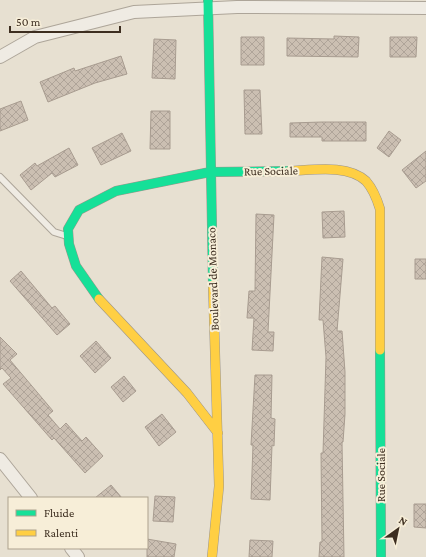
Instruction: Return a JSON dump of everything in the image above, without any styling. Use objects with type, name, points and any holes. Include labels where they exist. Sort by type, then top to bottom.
[{"type":"street","points":[[0,57],[36,37],[134,12],[208,4],[237,7],[426,8]]},
{"type":"street","name":"Boulevard de Monaco","points":[[208,4],[210,172],[219,486],[212,557]]},
{"type":"street","name":"Rue Sociale","points":[[68,237],[68,229],[79,210],[116,191],[210,172],[336,170],[354,173],[367,182],[375,192],[380,209],[381,557]]},
{"type":"street","points":[[68,237],[76,266],[97,296],[187,393],[218,433]]},
{"type":"street","points":[[0,458],[30,497]]},
{"type":"street","points":[[72,549],[78,557]]},
{"type":"lane","points":[[0,176],[54,232],[68,237]]},
{"type":"building","points":[[334,36],[359,37],[358,57],[287,56],[287,38],[334,39]]},
{"type":"building","points":[[241,37],[264,37],[264,65],[241,65]]},
{"type":"building","points":[[390,37],[417,37],[416,57],[390,57]]},
{"type":"building","points":[[154,39],[176,40],[175,79],[152,78]]},
{"type":"building","points":[[121,56],[127,74],[95,83],[48,102],[40,82],[74,68],[75,71]]},
{"type":"building","points":[[244,90],[260,90],[262,134],[245,134]]},
{"type":"building","points":[[21,101],[28,120],[0,131],[0,109]]},
{"type":"building","points":[[151,111],[170,111],[170,149],[150,149]]},
{"type":"building","points":[[366,122],[366,141],[322,141],[322,137],[290,137],[290,123]]},
{"type":"building","points":[[389,131],[401,140],[389,157],[377,148]]},
{"type":"building","points":[[122,133],[131,151],[101,165],[92,148]]},
{"type":"building","points":[[69,148],[78,165],[55,177],[52,173],[31,190],[20,175],[35,163],[37,166]]},
{"type":"building","points":[[426,151],[426,181],[416,188],[402,170]]},
{"type":"building","points":[[344,211],[345,237],[323,238],[322,212]]},
{"type":"building","points":[[256,214],[274,215],[268,332],[274,332],[273,351],[252,350],[254,318],[247,318],[249,291],[255,291]]},
{"type":"building","points":[[322,257],[343,259],[337,331],[342,331],[345,372],[345,414],[342,442],[344,557],[319,557],[320,542],[322,542],[321,453],[323,453],[326,357],[323,320],[319,320]]},
{"type":"building","points":[[415,259],[426,259],[426,279],[415,279]]},
{"type":"building","points":[[21,271],[52,308],[55,306],[70,324],[57,335],[10,281]]},
{"type":"building","points":[[0,337],[17,354],[10,360],[53,411],[48,415],[60,429],[66,423],[82,441],[86,437],[103,456],[85,473],[54,438],[52,440],[3,384],[11,378],[2,368],[0,370]]},
{"type":"building","points":[[96,341],[111,358],[95,373],[80,356]]},
{"type":"building","points":[[255,375],[272,375],[271,418],[275,419],[274,446],[272,445],[270,500],[251,499],[253,445],[251,445]]},
{"type":"building","points":[[124,376],[136,391],[123,402],[111,387]]},
{"type":"building","points":[[162,414],[176,432],[159,446],[145,427]]},
{"type":"building","points":[[111,485],[121,497],[96,497]]},
{"type":"building","points":[[155,496],[175,497],[173,522],[153,521]]},
{"type":"building","points":[[414,504],[426,504],[426,528],[414,527]]},
{"type":"building","points":[[148,539],[176,544],[174,557],[147,557]]},
{"type":"building","points":[[250,540],[273,541],[272,557],[249,557]]},
{"type":"traffic: fast","points":[[208,0],[213,285]]},
{"type":"traffic: fast","points":[[99,299],[76,266],[69,244],[68,229],[79,210],[116,191],[210,172],[290,171]]},
{"type":"traffic: fast","points":[[380,350],[381,557]]},
{"type":"traffic: slow","points":[[290,171],[319,169],[340,170],[359,176],[371,187],[380,209],[380,350]]},
{"type":"traffic: slow","points":[[212,557],[219,486],[213,285]]},
{"type":"traffic: slow","points":[[99,299],[187,393],[218,433]]}]
